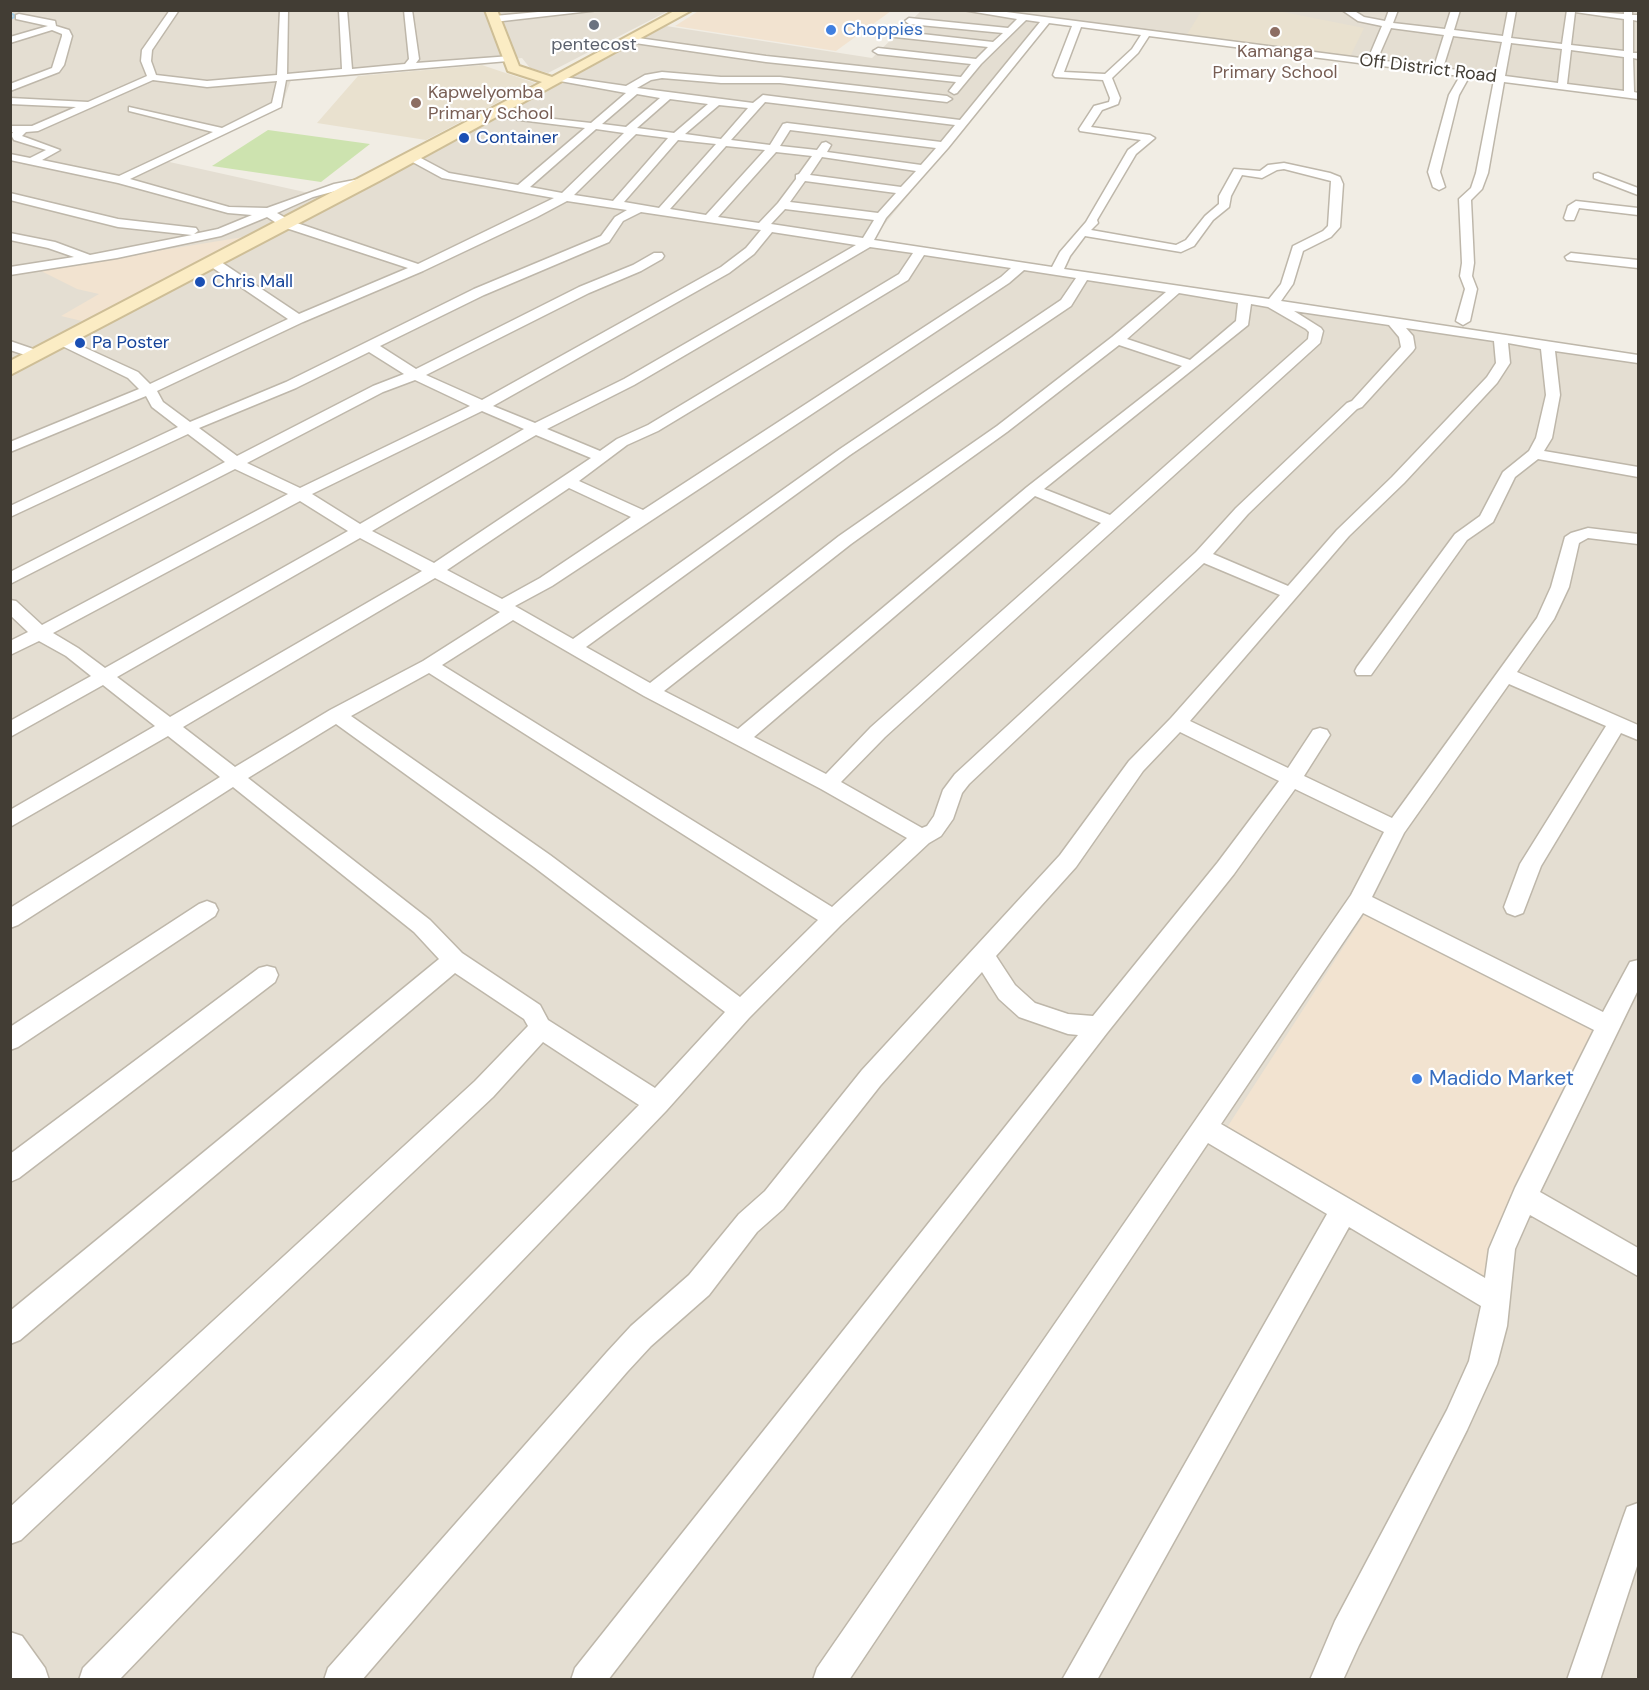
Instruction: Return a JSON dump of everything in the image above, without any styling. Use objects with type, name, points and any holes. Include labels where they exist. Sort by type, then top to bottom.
[{"type":"street","points":[[152,76],[146,61],[147,50],[175,10]]},
{"type":"street","points":[[120,180],[277,105],[282,78],[284,10]]},
{"type":"street","points":[[343,10],[347,72]]},
{"type":"street","points":[[408,10],[411,63]]},
{"type":"street","points":[[595,10],[493,15],[513,68],[556,80],[716,102],[759,103],[963,123]]},
{"type":"street","points":[[10,369],[413,158],[686,10]]},
{"type":"street","points":[[920,10],[878,51],[978,62]]},
{"type":"street","name":"Off District Road","points":[[967,10],[1437,70],[1464,78],[1562,86],[1634,96]]},
{"type":"street","points":[[1346,10],[1361,19],[1389,25],[1634,55]]},
{"type":"street","points":[[1371,62],[1394,10]]},
{"type":"street","points":[[1437,70],[1456,10]]},
{"type":"street","points":[[1463,321],[1471,289],[1466,276],[1468,263],[1465,199],[1476,189],[1482,173],[1512,10]]},
{"type":"street","points":[[1562,86],[1571,10]]},
{"type":"street","points":[[1576,10],[1632,15],[1634,96]]},
{"type":"street","points":[[19,17],[52,23],[52,27]]},
{"type":"street","points":[[931,119],[978,62],[1023,18]]},
{"type":"street","points":[[909,21],[1011,31]]},
{"type":"street","points":[[10,730],[361,531],[535,429],[629,382],[866,244],[881,217],[944,146],[1046,21]]},
{"type":"street","points":[[1077,25],[1058,75],[1107,77],[1135,51],[1146,34]]},
{"type":"street","points":[[10,40],[52,27],[66,32],[59,65],[51,73],[10,88]]},
{"type":"street","points":[[895,34],[994,45]]},
{"type":"street","points":[[631,40],[776,60],[962,80]]},
{"type":"street","points":[[32,161],[55,150],[18,138],[16,135],[48,124],[152,76],[207,84],[347,72],[411,63],[427,65],[508,58]]},
{"type":"street","points":[[521,189],[648,76],[780,80],[947,99]]},
{"type":"street","points":[[1056,272],[1064,255],[1082,232],[1092,224],[1091,220],[1132,152],[1150,138],[1084,129],[1098,108],[1113,104],[1115,98],[1107,77]]},
{"type":"street","points":[[1438,187],[1434,172],[1454,95],[1464,78]]},
{"type":"street","points":[[661,212],[780,80]]},
{"type":"street","points":[[10,448],[148,390],[298,319],[419,268],[533,215],[565,197],[668,96]]},
{"type":"street","points":[[10,101],[89,104]]},
{"type":"street","points":[[615,205],[675,137],[716,102]]},
{"type":"street","points":[[133,109],[223,131]]},
{"type":"street","points":[[495,114],[821,154],[923,169]]},
{"type":"street","points":[[709,219],[773,148],[787,126],[944,146]]},
{"type":"street","points":[[10,129],[23,131]]},
{"type":"street","points":[[10,649],[300,494],[482,406],[725,270],[750,251],[800,177],[821,154],[834,131]]},
{"type":"street","points":[[10,157],[120,180],[228,210],[268,212],[287,224],[419,268]]},
{"type":"street","points":[[413,158],[446,176],[565,197],[1638,359]]},
{"type":"street","points":[[1082,232],[1177,249],[1190,243],[1209,218],[1226,205],[1225,196],[1238,171],[1262,175],[1277,166],[1330,176],[1336,179],[1337,184],[1334,227],[1327,234],[1297,249],[1287,284],[1272,304]]},
{"type":"street","points":[[1598,176],[1638,192]]},
{"type":"street","points":[[10,271],[221,232],[338,186],[376,177]]},
{"type":"street","points":[[800,177],[903,191]]},
{"type":"street","points":[[10,196],[118,224],[163,230],[221,232]]},
{"type":"street","points":[[1570,218],[1576,204],[1638,212]]},
{"type":"street","points":[[782,205],[881,217]]},
{"type":"street","points":[[10,512],[189,427],[291,384],[479,292],[605,239],[619,219],[640,208]]},
{"type":"street","points":[[10,236],[51,245],[87,258]]},
{"type":"street","points":[[10,820],[436,570],[568,482],[622,442],[653,428],[741,377],[904,278],[920,251]]},
{"type":"street","points":[[10,579],[238,464],[378,389],[415,375],[584,290],[637,268],[658,256]]},
{"type":"street","points":[[1571,257],[1638,264]]},
{"type":"street","points":[[214,263],[298,319]]},
{"type":"street","points":[[10,919],[233,778],[337,715],[429,665],[627,527],[999,284],[1020,267]]},
{"type":"street","points":[[574,647],[845,452],[1065,303],[1083,276]]},
{"type":"street","points":[[651,692],[844,540],[1002,429],[1117,340],[1175,290]]},
{"type":"street","points":[[740,738],[1033,490],[1243,322],[1245,300]]},
{"type":"street","points":[[828,784],[878,732],[1315,340],[1316,331],[1311,326],[1272,304]]},
{"type":"street","points":[[94,1680],[657,1102],[741,1011],[833,919],[922,837],[934,831],[943,819],[953,790],[962,779],[1202,556],[1242,512],[1352,406],[1357,404],[1408,348],[1406,336],[1393,322]]},
{"type":"street","points":[[340,1680],[617,1362],[641,1336],[699,1285],[748,1223],[774,1200],[871,1078],[1068,861],[1136,766],[1178,723],[1342,533],[1398,480],[1492,380],[1503,363],[1501,339]]},
{"type":"street","points":[[1117,340],[1192,365]]},
{"type":"street","points":[[61,342],[133,375],[148,390],[157,404],[238,464],[300,494],[361,531],[507,609],[651,692],[828,784],[922,837]]},
{"type":"street","points":[[10,345],[37,355]]},
{"type":"street","points":[[368,345],[415,375],[601,457]]},
{"type":"street","points":[[1364,671],[1461,537],[1487,519],[1508,475],[1534,454],[1544,438],[1553,395],[1548,346]]},
{"type":"street","points":[[1534,454],[1638,476]]},
{"type":"street","points":[[568,482],[644,517]]},
{"type":"street","points":[[1033,490],[1114,522]]},
{"type":"street","points":[[829,1680],[1359,901],[1396,829],[1506,675],[1553,604],[1571,541],[1588,533],[1638,539]]},
{"type":"street","points":[[1202,556],[1290,593]]},
{"type":"street","points":[[10,605],[41,634],[72,652],[422,926],[454,960],[532,1012],[540,1027],[657,1102]]},
{"type":"street","points":[[429,665],[833,919]]},
{"type":"street","points":[[1506,675],[1638,733]]},
{"type":"street","points":[[337,715],[542,861],[741,1011]]},
{"type":"street","points":[[1178,723],[1291,780],[1396,829]]},
{"type":"street","points":[[1515,907],[1531,864],[1617,724]]},
{"type":"street","points":[[587,1680],[1099,1026],[1226,868],[1291,780],[1320,735]]},
{"type":"street","points":[[1359,901],[1608,1026]]},
{"type":"street","points":[[10,1040],[207,910]]},
{"type":"street","points":[[982,955],[1007,992],[1028,1010],[1068,1024],[1099,1026]]},
{"type":"street","points":[[10,1330],[454,960]]},
{"type":"street","points":[[1326,1680],[1483,1364],[1493,1326],[1502,1250],[1524,1197],[1638,969]]},
{"type":"street","points":[[10,1170],[267,975]]},
{"type":"street","points":[[10,1529],[483,1089],[533,1038],[540,1027]]},
{"type":"street","points":[[1205,1128],[1495,1299]]},
{"type":"street","points":[[1524,1197],[1638,1263]]},
{"type":"street","points":[[1078,1680],[1344,1210]]},
{"type":"street","points":[[1583,1680],[1638,1518]]},
{"type":"street","points":[[10,1648],[33,1680]]},
{"type":"shaded area","points":[[700,10],[891,11],[836,51],[675,26]]},
{"type":"shaded area","name":"Kamanga Primary School","points":[[1202,10],[1278,11],[1364,28],[1350,57],[1186,36]]},
{"type":"shaded area","points":[[11,11],[668,11],[548,73],[530,68],[522,58],[291,80],[282,105],[165,161],[327,197],[11,363]]},
{"type":"shaded area","points":[[921,11],[1638,11],[1638,96],[1048,21],[869,243],[1638,360],[1638,1679],[11,1680],[11,370],[212,263],[411,165],[666,26],[872,58]]},
{"type":"shaded area","name":"Kapwelyomba Primary School","points":[[482,65],[535,83],[426,140],[317,123],[358,76]]},
{"type":"shaded area","points":[[256,235],[82,321],[61,316],[99,294],[77,289],[39,270]]},
{"type":"shaded area","name":"Madido Market","points":[[1366,912],[1599,1030],[1484,1281],[1226,1129]]},
{"type":"green space","points":[[268,130],[370,144],[321,182],[212,166]]},
{"type":"waterway","points":[[10,13],[16,16],[10,19]]},
{"type":"place","name":"pentecost","points":[[594,25]]},
{"type":"place","name":"Choppies","points":[[831,30]]},
{"type":"place","name":"Kamanga Primary School","points":[[1275,32]]},
{"type":"place","name":"Kapwelyomba Primary School","points":[[416,103]]},
{"type":"place","name":"Container","points":[[464,138]]},
{"type":"place","name":"Chris Mall","points":[[200,282]]},
{"type":"place","name":"Pa Poster","points":[[80,343]]},
{"type":"place","name":"Madido Market","points":[[1417,1079]]}]
